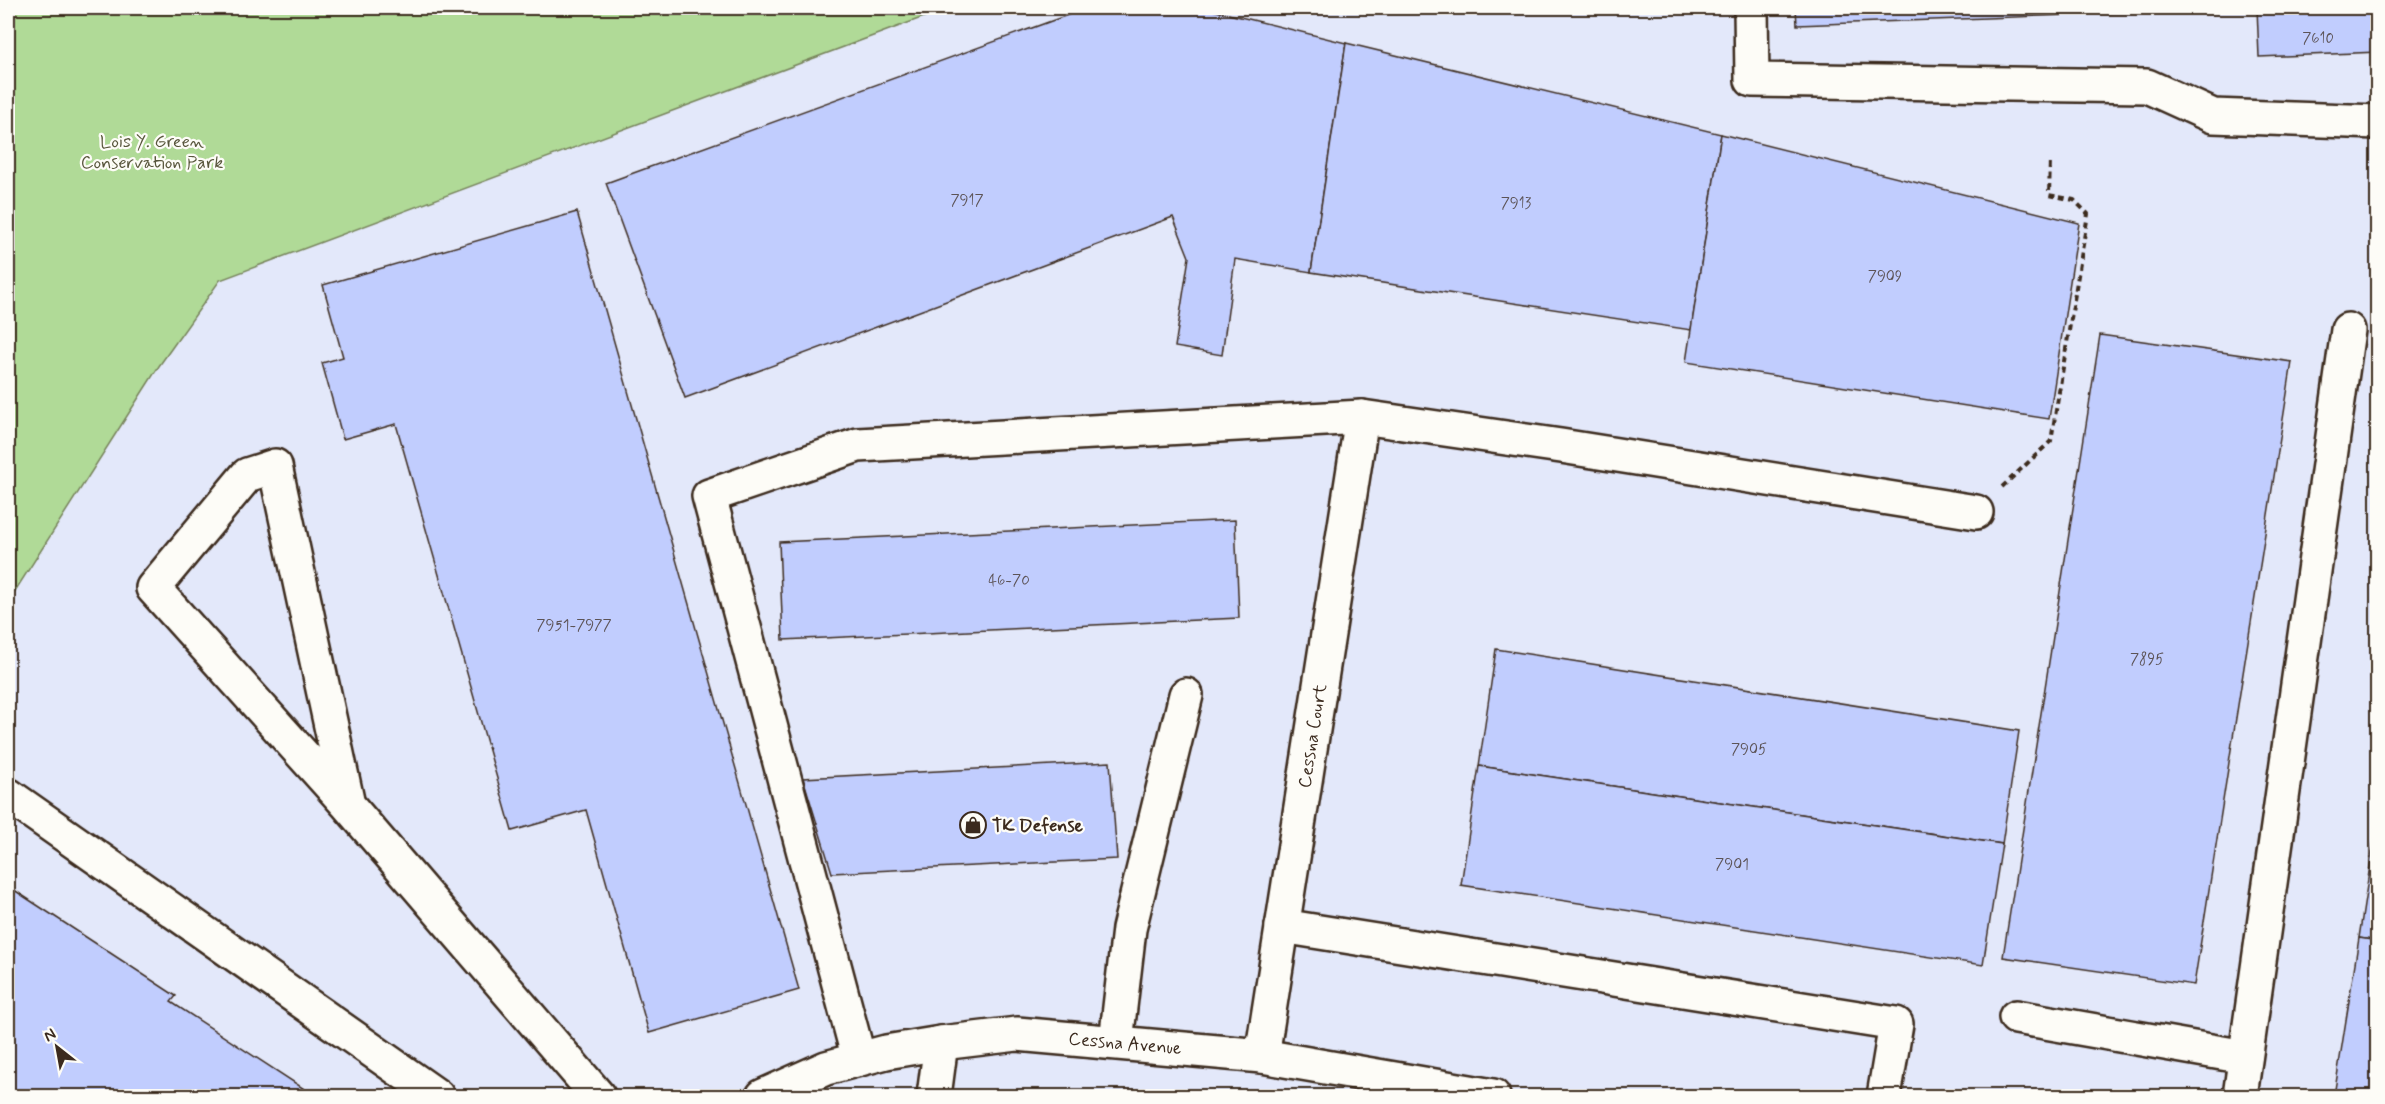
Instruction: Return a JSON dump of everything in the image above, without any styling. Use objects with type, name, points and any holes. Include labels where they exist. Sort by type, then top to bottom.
[{"type":"street","points":[[1750,8],[1752,80],[2147,86],[2212,116],[2378,122]]},
{"type":"street","points":[[2240,1096],[2348,330]]},
{"type":"street","points":[[859,1059],[709,496],[858,445],[1362,417],[1976,512]]},
{"type":"street","name":"Cessna Court","points":[[1262,1056],[1362,417]]},
{"type":"street","points":[[348,805],[275,466],[247,475],[153,588],[348,805],[598,1096]]},
{"type":"street","points":[[1116,1042],[1129,929],[1186,695]]},
{"type":"street","points":[[8,795],[437,1096]]},
{"type":"street","points":[[1282,926],[1896,1024],[1884,1096]]},
{"type":"street","points":[[2016,1017],[2245,1057]]},
{"type":"street","name":"Cessna Avenue","points":[[763,1096],[826,1068],[886,1052],[1017,1034],[1262,1056],[1493,1096]]},
{"type":"street","points":[[934,1096],[940,1043]]},
{"type":"path","points":[[8,66],[11,77],[8,91]]},
{"type":"path","points":[[1976,512],[2051,441],[2088,214],[2074,200],[2049,195],[2050,160]]},
{"type":"shaded area","points":[[947,8],[2377,8],[2377,1096],[8,1096],[8,602],[215,280]]},
{"type":"green space","name":"Lois Y. Green Conservation Park","points":[[8,8],[948,8],[220,280],[159,366],[8,602]]},
{"type":"building","points":[[1087,8],[1204,8],[1346,43],[1311,272],[1235,259],[1222,355],[1175,347],[1189,257],[1173,217],[685,398],[606,183]]},
{"type":"building","points":[[1796,8],[2257,8],[1797,25]]},
{"type":"building","points":[[2257,8],[2378,8],[2378,52],[2259,57]]},
{"type":"building","points":[[1346,43],[1721,134],[1691,330],[1311,272]]},
{"type":"building","points":[[1721,134],[2079,223],[2049,419],[1686,362]]},
{"type":"building","points":[[577,212],[799,990],[649,1033],[586,810],[512,831],[396,424],[343,439],[322,363],[343,357],[323,285]]},
{"type":"building","points":[[2100,335],[2292,362],[2194,985],[2003,957]]},
{"type":"building","points":[[1235,520],[1239,618],[783,640],[779,542]]},
{"type":"building","points":[[1496,649],[2019,731],[2002,844],[1479,766]]},
{"type":"building","points":[[1110,762],[1117,859],[832,873],[803,778]]},
{"type":"building","points":[[1479,766],[2002,844],[1983,965],[1461,885]]},
{"type":"building","points":[[2378,813],[2378,941],[2359,938]]},
{"type":"building","points":[[8,886],[176,996],[171,1002],[315,1096],[8,1096]]},
{"type":"building","points":[[2359,938],[2378,941],[2378,1096],[2334,1096]]},
{"type":"place","name":"TK Defense","points":[[973,825]]}]
